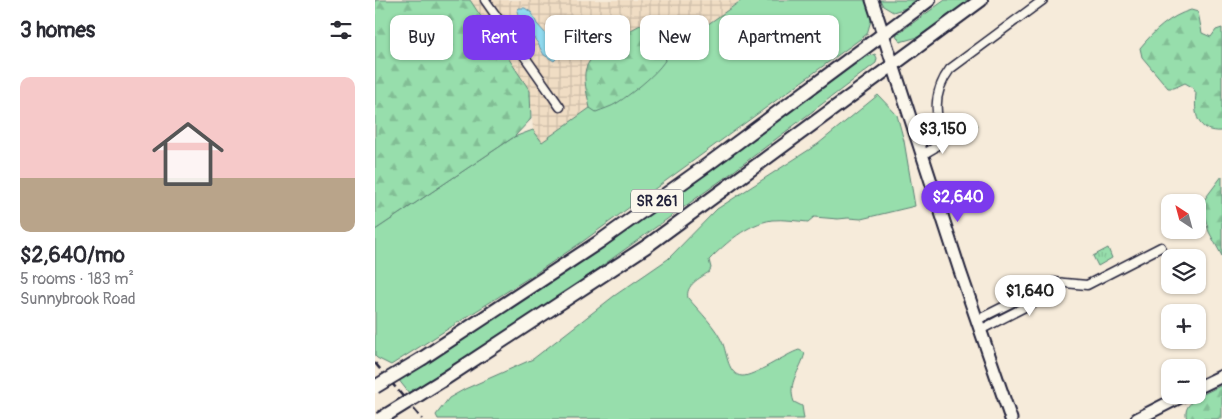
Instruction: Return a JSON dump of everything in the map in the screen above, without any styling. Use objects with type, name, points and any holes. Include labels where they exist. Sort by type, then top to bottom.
[{"type":"main road","name":"SR 261","points":[[375,387],[423,358],[599,242],[707,165],[929,0]]},
{"type":"main road","name":"SR 261","points":[[380,419],[443,380],[647,246],[981,0]]},
{"type":"street","points":[[485,0],[560,107]]},
{"type":"street","points":[[872,0],[1011,419]]},
{"type":"street","points":[[922,155],[934,148],[943,135],[937,116],[937,106],[941,84],[950,69],[1043,0]]},
{"type":"street","points":[[979,325],[1052,293],[1062,283],[1087,285],[1161,247]]},
{"type":"street","points":[[1206,384],[1222,376]]},
{"type":"street","points":[[1137,419],[1166,404]]},
{"type":"shaded area","points":[[470,0],[742,0],[709,23],[709,15],[640,15],[640,60],[657,60],[542,142],[533,130],[530,91],[510,60],[535,60],[535,15],[480,15]]},
{"type":"green space","points":[[375,0],[470,0],[480,15],[463,15],[463,60],[510,60],[530,91],[531,119],[514,137],[375,230]]},
{"type":"green space","points":[[742,0],[867,0],[872,17],[867,34],[839,54],[839,15],[721,15]]},
{"type":"green space","points":[[880,0],[919,0],[909,7],[893,12],[883,6]]},
{"type":"green space","points":[[945,0],[970,0],[918,37],[900,42],[896,35]]},
{"type":"green space","points":[[1191,10],[1198,12],[1202,33],[1211,37],[1216,30],[1222,28],[1222,131],[1213,131],[1202,125],[1196,114],[1196,93],[1192,87],[1185,83],[1174,88],[1168,88],[1142,57],[1140,48],[1157,30],[1169,20]]},
{"type":"green space","points":[[719,16],[719,60],[831,60],[582,242],[533,275],[391,365],[377,358],[375,356],[375,230],[514,137],[533,130],[542,142],[657,60],[709,60],[709,23]]},
{"type":"green space","points":[[640,25],[640,60],[665,60],[652,76],[632,92],[615,104],[596,112],[590,108],[586,91],[585,73],[587,65],[591,60],[630,60],[630,30]]},
{"type":"green space","points":[[875,54],[877,58],[876,63],[730,174],[539,311],[409,393],[398,379],[848,66]]},
{"type":"green space","points":[[878,95],[897,115],[904,141],[915,206],[861,219],[814,217],[808,222],[772,220],[763,222],[746,230],[730,241],[709,260],[711,268],[709,272],[694,282],[688,293],[688,298],[716,332],[723,344],[731,368],[737,375],[742,376],[754,373],[799,350],[805,353],[792,389],[794,402],[802,406],[804,419],[438,419],[436,415],[449,398],[533,359],[614,296],[668,259],[717,209],[818,144]]},
{"type":"green space","points":[[957,114],[978,125],[973,134],[952,123]]},
{"type":"green space","points":[[1222,176],[1222,256],[1209,232],[1206,222],[1206,197]]},
{"type":"green space","points":[[1108,248],[1112,258],[1098,266],[1093,256]]},
{"type":"green space","points":[[1222,385],[1222,419],[1187,419],[1186,413],[1190,404],[1206,404],[1206,393]]},
{"type":"water","points":[[519,8],[525,8],[533,15],[518,15],[517,11]]},
{"type":"water","points":[[535,20],[545,33],[545,56],[535,39]]},
{"type":"railway","points":[[375,363],[422,419]]}]
